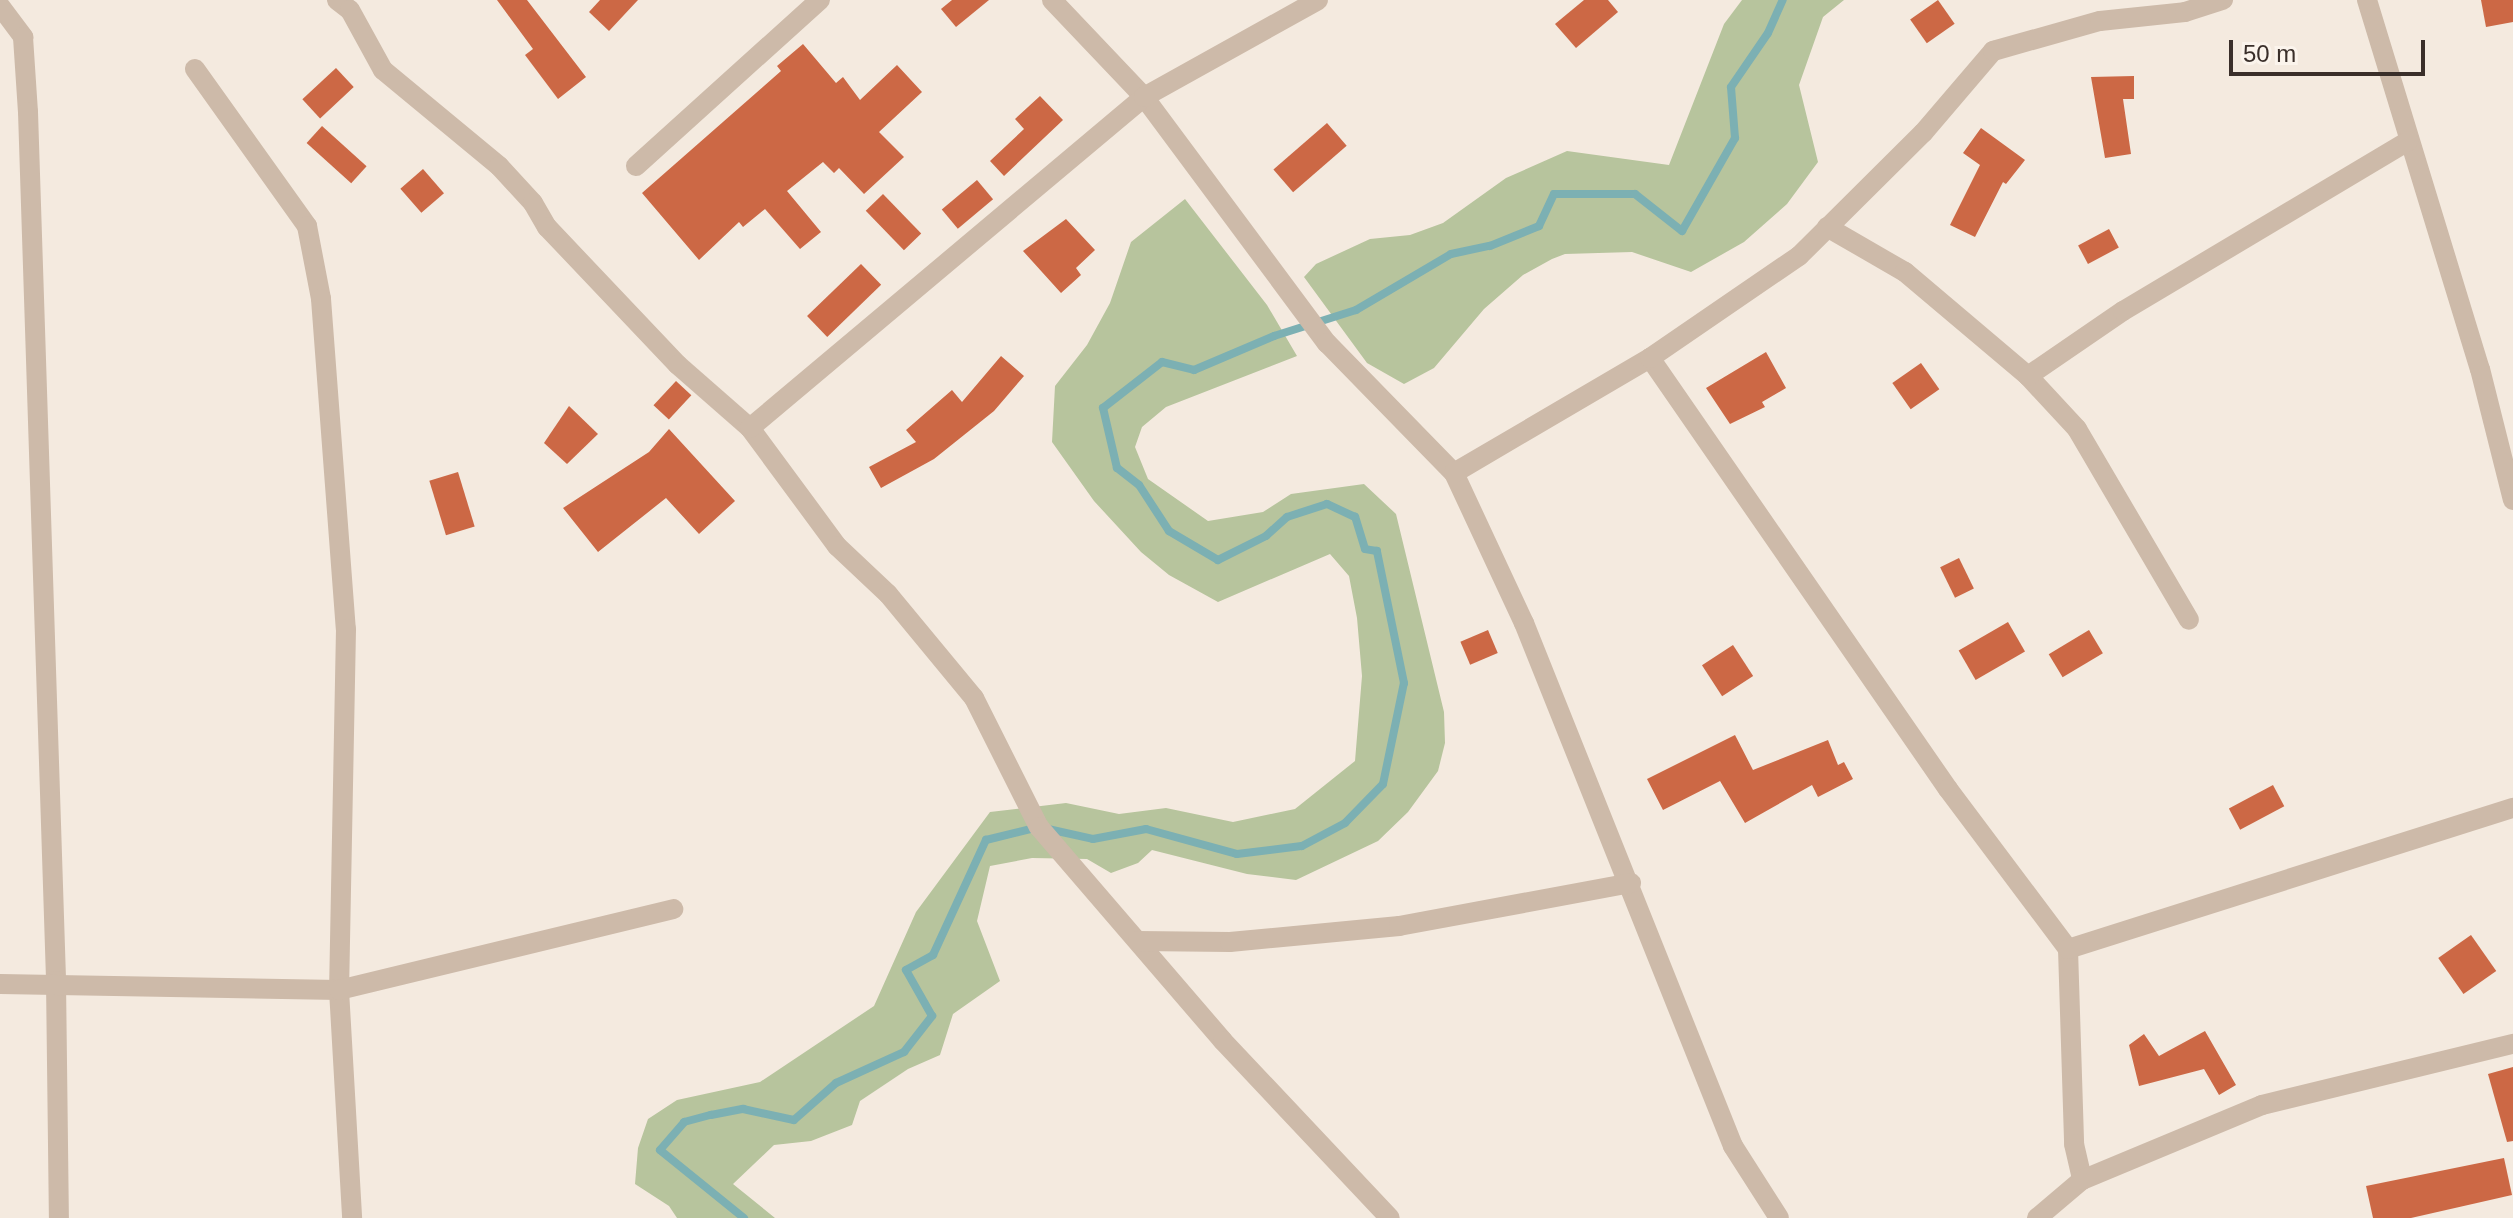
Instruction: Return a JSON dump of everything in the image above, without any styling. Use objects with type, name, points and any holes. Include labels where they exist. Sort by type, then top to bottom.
[{"type":"street","points":[[636,166],[820,0]]},
{"type":"street","points":[[1052,0],[1144,97],[1327,343],[1454,473],[1524,623],[1631,883],[1733,1146],[1779,1218]]},
{"type":"street","points":[[750,428],[1144,97],[1318,0]]},
{"type":"street","points":[[1454,473],[1650,358],[1799,256],[1923,133],[1993,51],[2100,21],[2185,12],[2223,0]]},
{"type":"street","points":[[2367,0],[2480,369],[2513,500]]},
{"type":"street","points":[[349,3],[383,70],[499,166],[547,227],[678,365],[750,428],[837,546],[888,594],[974,698],[1039,827],[1223,1041],[1390,1218]]},
{"type":"street","points":[[0,6],[23,37],[28,112],[56,981],[59,1218]]},
{"type":"street","points":[[195,69],[307,226],[321,299],[346,629],[339,990],[352,1218]]},
{"type":"street","points":[[2028,376],[2123,311],[2408,141]]},
{"type":"street","points":[[1827,227],[1905,272],[2028,376],[2077,429],[2189,620]]},
{"type":"street","points":[[1650,358],[1948,789],[2068,949],[2074,1144],[2082,1180]]},
{"type":"street","points":[[2068,949],[2513,808]]},
{"type":"street","points":[[1138,941],[1230,942],[1399,926],[1631,883]]},
{"type":"street","points":[[0,984],[56,981],[339,990],[673,909]]},
{"type":"street","points":[[2037,1218],[2082,1180],[2262,1105],[2513,1044]]},
{"type":"green space","points":[[1742,0],[1844,0],[1823,17],[1799,85],[1818,162],[1787,204],[1744,242],[1691,272],[1632,252],[1565,254],[1552,259],[1523,275],[1484,309],[1434,368],[1404,384],[1367,363],[1304,277],[1316,264],[1370,239],[1410,235],[1443,223],[1506,178],[1567,151],[1669,165],[1724,24]]},
{"type":"green space","points":[[1185,199],[1267,305],[1297,356],[1166,407],[1142,427],[1135,447],[1148,479],[1208,521],[1263,512],[1291,494],[1364,484],[1396,514],[1444,712],[1445,743],[1438,771],[1408,812],[1378,841],[1296,880],[1247,874],[1152,850],[1138,863],[1111,873],[1087,859],[1032,858],[990,866],[977,921],[1000,981],[953,1014],[940,1055],[908,1069],[860,1101],[852,1125],[811,1141],[774,1145],[733,1184],[775,1218],[677,1218],[669,1206],[635,1184],[638,1148],[648,1119],[677,1100],[760,1082],[874,1006],[916,912],[990,812],[1066,803],[1119,814],[1166,808],[1233,822],[1295,809],[1355,761],[1362,676],[1357,618],[1349,576],[1330,554],[1218,602],[1169,575],[1141,552],[1094,501],[1052,442],[1055,386],[1087,345],[1110,303],[1131,242]]},
{"type":"building","points":[[497,0],[527,0],[586,77],[558,99],[525,55],[533,49]]},
{"type":"building","points":[[600,0],[638,0],[609,31],[589,12]]},
{"type":"building","points":[[952,0],[989,0],[956,27],[941,9]]},
{"type":"building","points":[[1584,0],[1608,0],[1618,12],[1576,48],[1555,24]]},
{"type":"building","points":[[1938,0],[1955,24],[1927,43],[1910,20]]},
{"type":"building","points":[[2481,0],[2513,0],[2513,22],[2486,27]]},
{"type":"building","points":[[803,44],[836,83],[843,77],[860,100],[897,65],[922,92],[879,132],[904,157],[864,194],[839,168],[834,173],[823,162],[787,191],[821,232],[800,249],[765,209],[743,227],[739,222],[699,260],[642,193],[781,71],[777,66]]},
{"type":"building","points":[[336,68],[354,87],[320,118],[302,99]]},
{"type":"building","points":[[2134,76],[2134,99],[2123,99],[2131,154],[2105,158],[2091,77]]},
{"type":"building","points":[[1040,96],[1063,120],[1004,176],[990,161],[1024,129],[1015,119]]},
{"type":"building","points":[[1327,123],[1347,146],[1293,192],[1273,170]]},
{"type":"building","points":[[322,126],[367,166],[351,183],[307,143]]},
{"type":"building","points":[[1981,128],[2025,160],[2006,184],[2003,182],[1975,237],[1950,225],[1980,165],[1963,153]]},
{"type":"building","points":[[423,169],[444,193],[421,213],[400,189]]},
{"type":"building","points":[[977,180],[993,199],[958,229],[942,210]]},
{"type":"building","points":[[883,194],[921,234],[904,250],[866,211]]},
{"type":"building","points":[[1066,219],[1095,250],[1076,268],[1081,275],[1061,293],[1023,251]]},
{"type":"building","points":[[2109,229],[2119,248],[2088,264],[2078,245]]},
{"type":"building","points":[[861,264],[881,285],[827,337],[807,316]]},
{"type":"building","points":[[1766,352],[1786,388],[1762,402],[1765,407],[1730,424],[1706,388]]},
{"type":"building","points":[[1001,356],[1024,376],[994,411],[934,459],[881,488],[869,467],[916,442],[906,430],[952,390],[962,402]]},
{"type":"building","points":[[1921,363],[1939,389],[1911,409],[1892,383]]},
{"type":"building","points":[[676,381],[691,395],[669,419],[653,405]]},
{"type":"building","points":[[569,406],[598,434],[567,464],[544,443]]},
{"type":"building","points":[[669,429],[735,501],[699,534],[666,498],[598,552],[563,508],[649,452]]},
{"type":"building","points":[[458,472],[475,527],[446,535],[429,481]]},
{"type":"building","points":[[1959,558],[1974,589],[1955,598],[1940,567]]},
{"type":"building","points":[[2008,622],[2025,651],[1976,680],[1959,651]]},
{"type":"building","points":[[1488,630],[1498,653],[1470,665],[1460,642]]},
{"type":"building","points":[[2089,630],[2103,653],[2063,677],[2049,654]]},
{"type":"building","points":[[1733,645],[1753,676],[1722,696],[1702,665]]},
{"type":"building","points":[[1735,735],[1753,770],[1828,740],[1838,765],[1844,762],[1853,779],[1818,797],[1812,785],[1745,823],[1720,781],[1663,810],[1647,779]]},
{"type":"building","points":[[2273,785],[2284,806],[2240,830],[2229,808]]},
{"type":"building","points":[[2471,935],[2496,971],[2463,994],[2438,958]]},
{"type":"building","points":[[2205,1031],[2236,1085],[2219,1095],[2204,1069],[2139,1086],[2129,1045],[2144,1034],[2159,1056]]},
{"type":"building","points":[[2513,1067],[2513,1141],[2507,1142],[2488,1074]]},
{"type":"building","points":[[2504,1158],[2512,1195],[2411,1218],[2373,1218],[2366,1186]]},
{"type":"waterway","points":[[744,1218],[660,1150],[684,1122],[711,1115],[743,1109],[794,1120],[836,1083],[904,1052],[932,1016],[906,970],[933,955],[986,840],[1039,827],[1093,839],[1146,829],[1237,854],[1302,846],[1345,823],[1383,784],[1404,683],[1377,551],[1365,549],[1355,517],[1327,504],[1287,517],[1266,536],[1218,560],[1169,531],[1139,485],[1117,468],[1103,408],[1162,362],[1194,370],[1274,336],[1356,310],[1451,254],[1490,246],[1539,226],[1554,194],[1635,194],[1682,231],[1735,138],[1731,87],[1768,33],[1783,0]]}]
